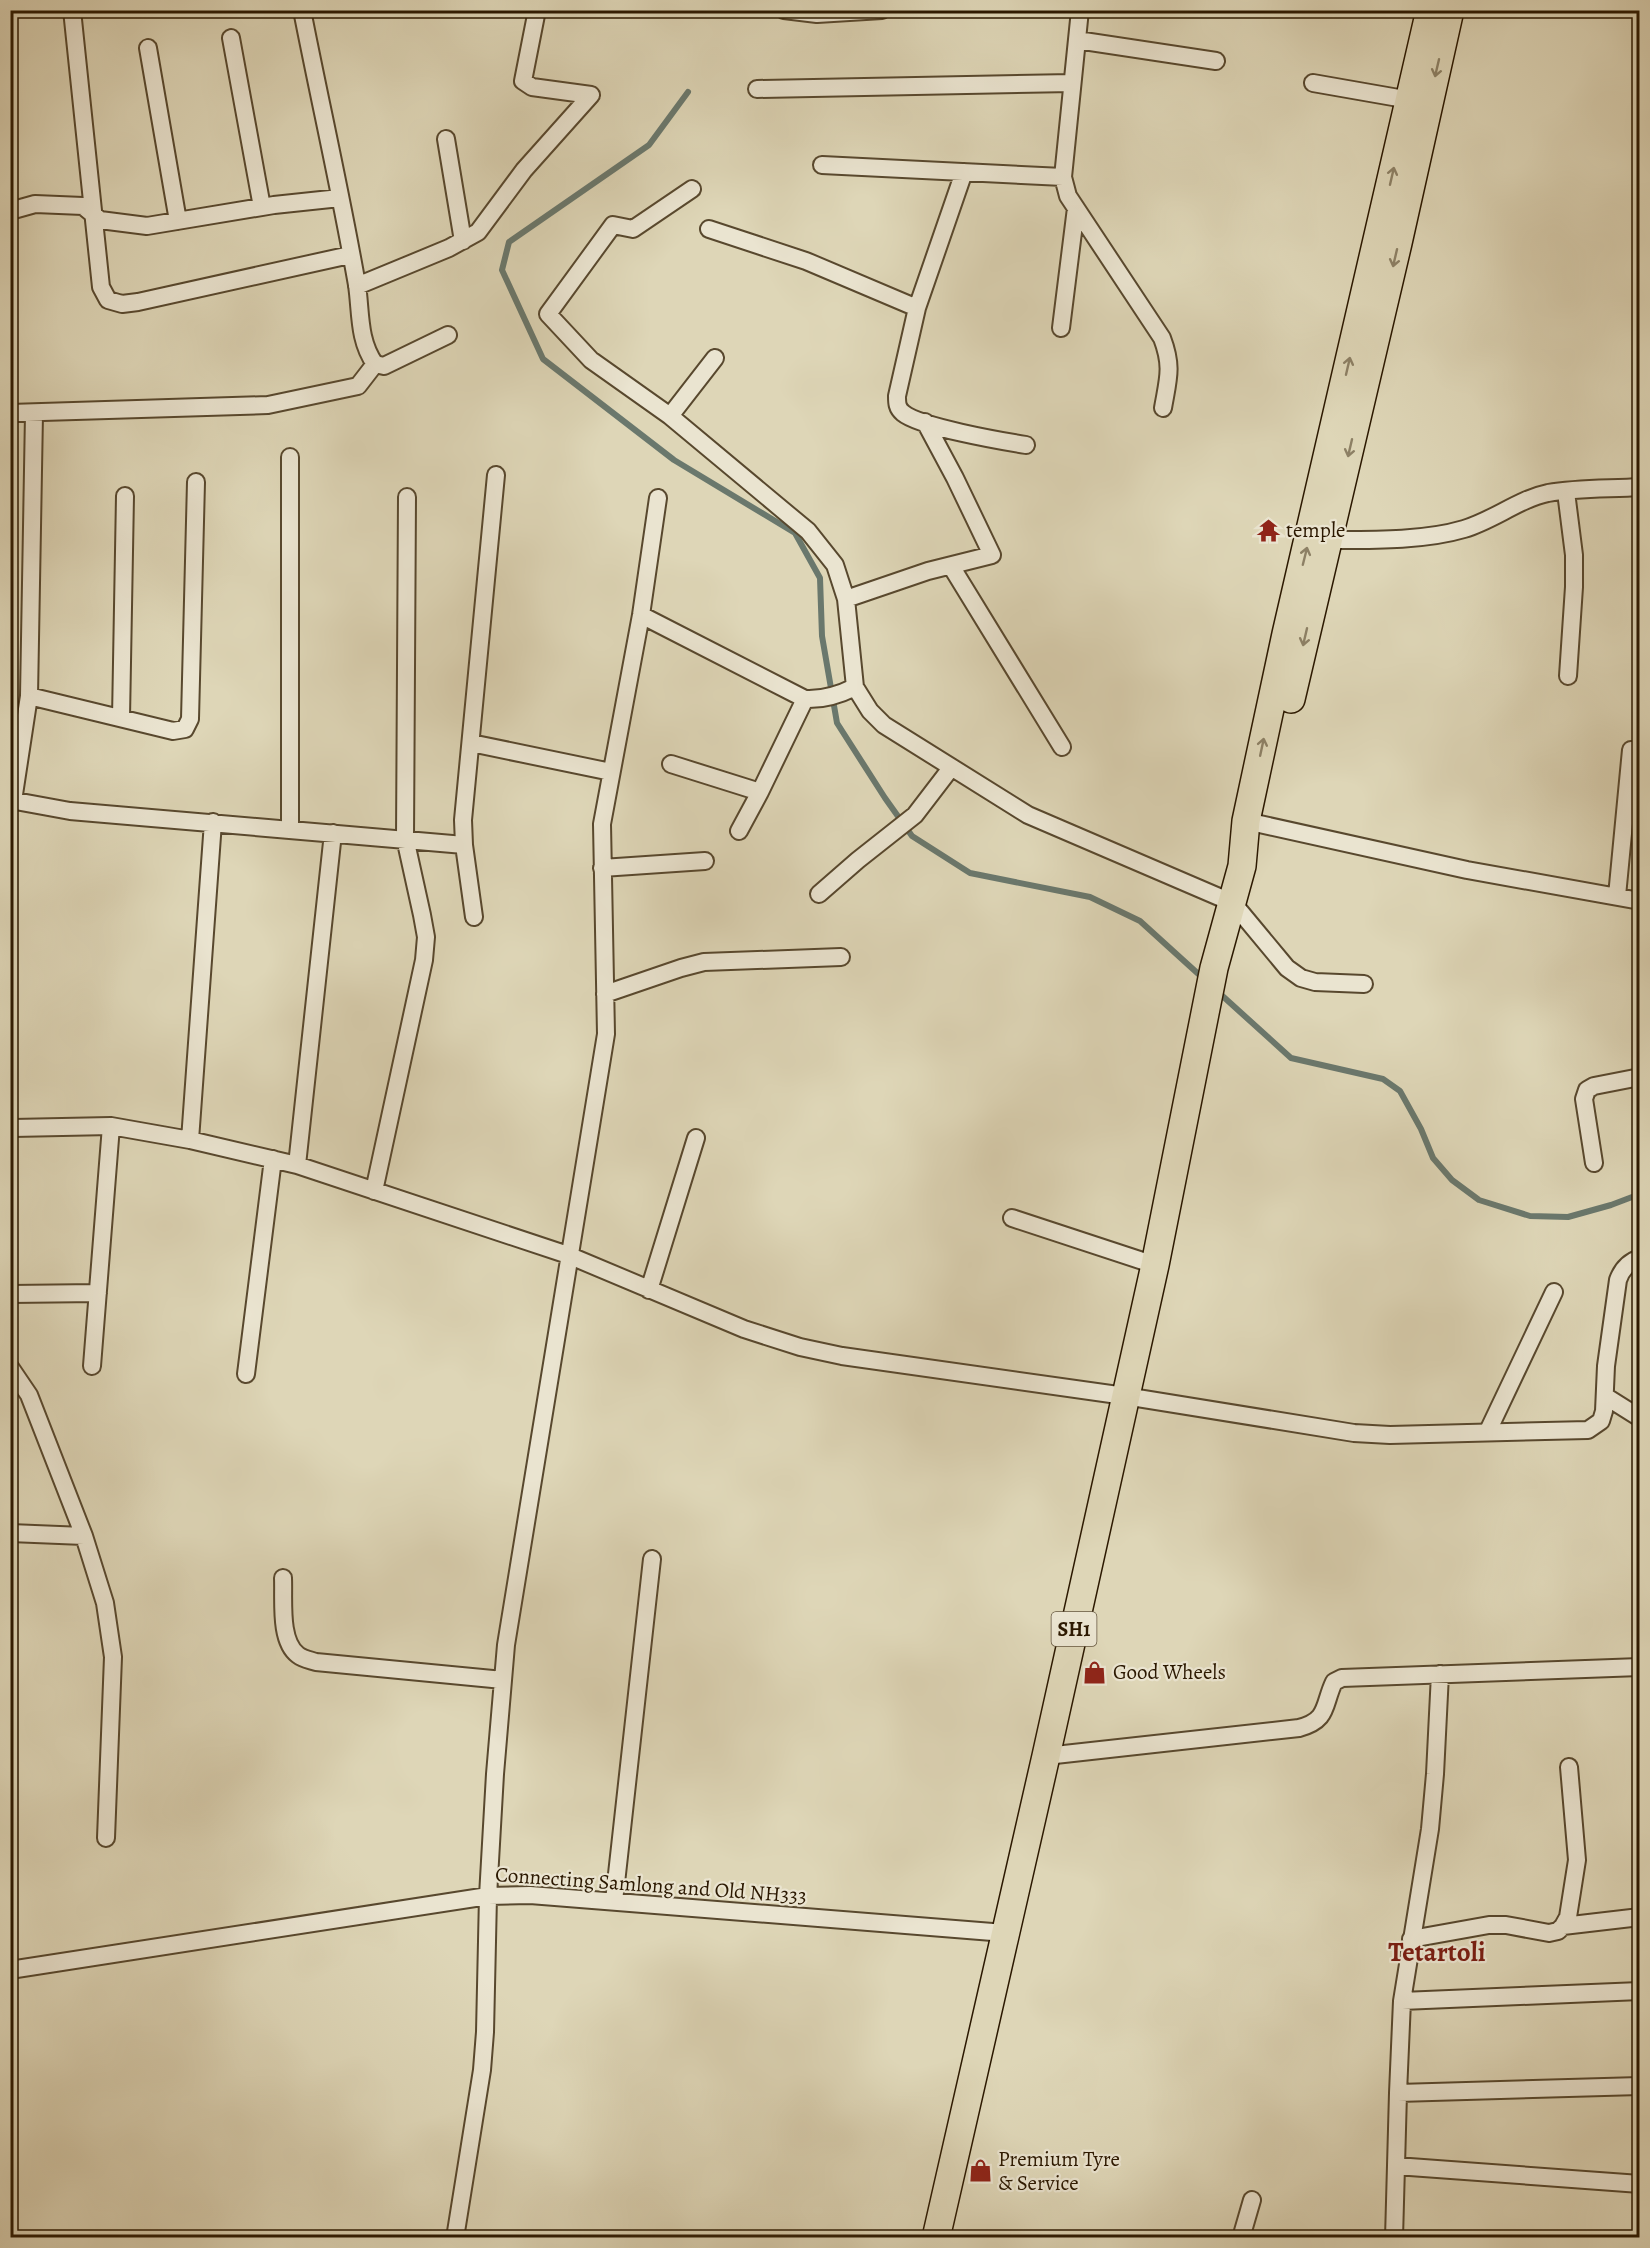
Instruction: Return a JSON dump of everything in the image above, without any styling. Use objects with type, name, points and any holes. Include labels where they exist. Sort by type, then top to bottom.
[{"type":"main road","points":[[1255,823],[1286,634],[1430,10]]},
{"type":"main road","points":[[1233,903],[1328,540],[1450,10]]},
{"type":"main road","name":"SH1","points":[[936,2238],[1155,1265],[1214,968],[1233,903]]},
{"type":"street","points":[[72,10],[101,287],[108,300],[122,304],[351,255]]},
{"type":"street","points":[[302,10],[357,286],[363,343],[375,364],[384,366],[448,335]]},
{"type":"street","points":[[357,286],[463,241],[478,232],[524,170],[591,95],[532,87],[523,81],[537,10]]},
{"type":"street","points":[[784,10],[817,14],[882,10]]},
{"type":"street","points":[[1080,10],[1063,177],[1068,196],[1162,338],[1170,368],[1163,408]]},
{"type":"street","points":[[231,38],[262,207]]},
{"type":"street","points":[[1077,40],[1216,61]]},
{"type":"street","points":[[148,48],[178,221]]},
{"type":"street","points":[[757,89],[1072,83]]},
{"type":"street","points":[[1312,83],[1410,100]]},
{"type":"street","points":[[446,139],[463,241]]},
{"type":"street","points":[[822,165],[1063,177]]},
{"type":"street","points":[[964,172],[917,308],[897,396],[897,405],[902,412],[925,422],[973,435],[1026,445]]},
{"type":"street","points":[[692,189],[633,229],[613,225],[548,314],[591,360],[670,416],[808,531],[835,565],[846,599],[847,691],[884,725],[1028,814],[1233,903],[1287,968],[1301,978],[1315,982],[1364,984]]},
{"type":"street","points":[[10,211],[35,204],[83,206],[100,220],[147,226],[262,207],[340,198]]},
{"type":"street","points":[[1061,328],[1076,208]]},
{"type":"street","points":[[709,229],[806,261],[917,308]]},
{"type":"street","points":[[670,416],[715,358]]},
{"type":"street","points":[[10,413],[268,405],[358,386],[375,364]]},
{"type":"street","points":[[34,414],[29,696],[12,800],[70,811],[405,838],[464,845]]},
{"type":"street","points":[[846,599],[928,571],[992,555],[956,478],[925,422]]},
{"type":"street","points":[[290,457],[290,830]]},
{"type":"street","points":[[474,917],[464,845],[463,820],[496,475]]},
{"type":"street","points":[[29,696],[173,731],[185,729],[190,719],[196,482]]},
{"type":"street","points":[[1328,540],[1377,541],[1462,529],[1481,523],[1532,498],[1566,492],[1640,487]]},
{"type":"street","points":[[1566,492],[1574,555],[1575,587],[1568,676]]},
{"type":"street","points":[[121,718],[125,496]]},
{"type":"street","points":[[374,1191],[424,960],[426,937],[405,838],[407,496]]},
{"type":"street","points":[[455,2238],[482,2070],[488,1896],[506,1645],[568,1255],[606,1034],[602,824],[641,615],[658,498]]},
{"type":"street","points":[[951,566],[1062,747]]},
{"type":"street","points":[[641,615],[811,699],[847,691]]},
{"type":"street","points":[[739,831],[811,699]]},
{"type":"street","points":[[471,743],[612,772]]},
{"type":"street","points":[[1617,896],[1631,750]]},
{"type":"street","points":[[671,764],[760,792]]},
{"type":"street","points":[[819,894],[915,815],[951,768]]},
{"type":"street","points":[[190,1140],[213,822]]},
{"type":"street","points":[[1255,823],[1467,870],[1640,901]]},
{"type":"street","points":[[297,1165],[333,833]]},
{"type":"street","points":[[602,868],[705,861]]},
{"type":"street","points":[[605,994],[681,968],[704,963],[841,957]]},
{"type":"street","points":[[1594,1163],[1584,1099],[1587,1090],[1594,1086],[1640,1077]]},
{"type":"street","points":[[92,1366],[111,1126]]},
{"type":"street","points":[[13,1128],[111,1126],[190,1140],[297,1165],[568,1255],[744,1329],[800,1347],[854,1358],[1125,1396],[1354,1433],[1390,1435],[1588,1430],[1601,1421],[1618,1280],[1622,1270],[1640,1258]]},
{"type":"street","points":[[649,1290],[696,1138]]},
{"type":"street","points":[[246,1374],[273,1159]]},
{"type":"street","points":[[1012,1218],[1155,1265]]},
{"type":"street","points":[[1488,1431],[1554,1292]]},
{"type":"street","points":[[10,1294],[98,1293]]},
{"type":"street","points":[[10,1367],[28,1395],[84,1536],[105,1603],[113,1657],[106,1838]]},
{"type":"street","points":[[10,1395],[28,1395]]},
{"type":"street","points":[[1605,1396],[1640,1418]]},
{"type":"street","points":[[10,1533],[84,1536]]},
{"type":"street","points":[[614,1901],[652,1559]]},
{"type":"street","points":[[283,1578],[286,1637],[290,1647],[300,1657],[316,1662],[503,1680]]},
{"type":"street","points":[[1046,1756],[1312,1725],[1323,1715],[1334,1682],[1342,1678],[1640,1667]]},
{"type":"street","points":[[1395,2238],[1402,2001],[1430,1829],[1440,1674]]},
{"type":"street","points":[[1411,1939],[1489,1925],[1506,1925],[1549,1933],[1558,1931],[1563,1926],[1568,1917],[1577,1860],[1569,1767]]},
{"type":"street","name":"Connecting Samlong and Old NH333","points":[[10,1970],[488,1896],[530,1895],[614,1901],[1005,1933]]},
{"type":"street","points":[[1563,1926],[1640,1917]]},
{"type":"street","points":[[1402,2001],[1640,1991]]},
{"type":"street","points":[[1398,2093],[1640,2086]]},
{"type":"street","points":[[1396,2166],[1640,2184]]},
{"type":"street","points":[[1241,2238],[1252,2200]]},
{"type":"waterway","points":[[688,92],[649,145],[509,242],[502,270],[543,359],[674,460],[795,533],[820,578],[822,636],[837,723],[912,836],[970,873],[1090,897],[1140,921],[1205,980]]},
{"type":"waterway","points":[[1217,991],[1291,1058],[1383,1079],[1400,1091],[1421,1129],[1433,1158],[1452,1180],[1479,1200],[1530,1216],[1568,1217],[1640,1194]]},
{"type":"place","name":"temple","points":[[1268,530]]},
{"type":"place","name":"Good Wheels","points":[[1095,1672]]},
{"type":"place","name":"Premium Tyre & Service","points":[[980,2171]]},
{"type":"district","name":"Tetartoli","points":[[1437,1952]]}]
